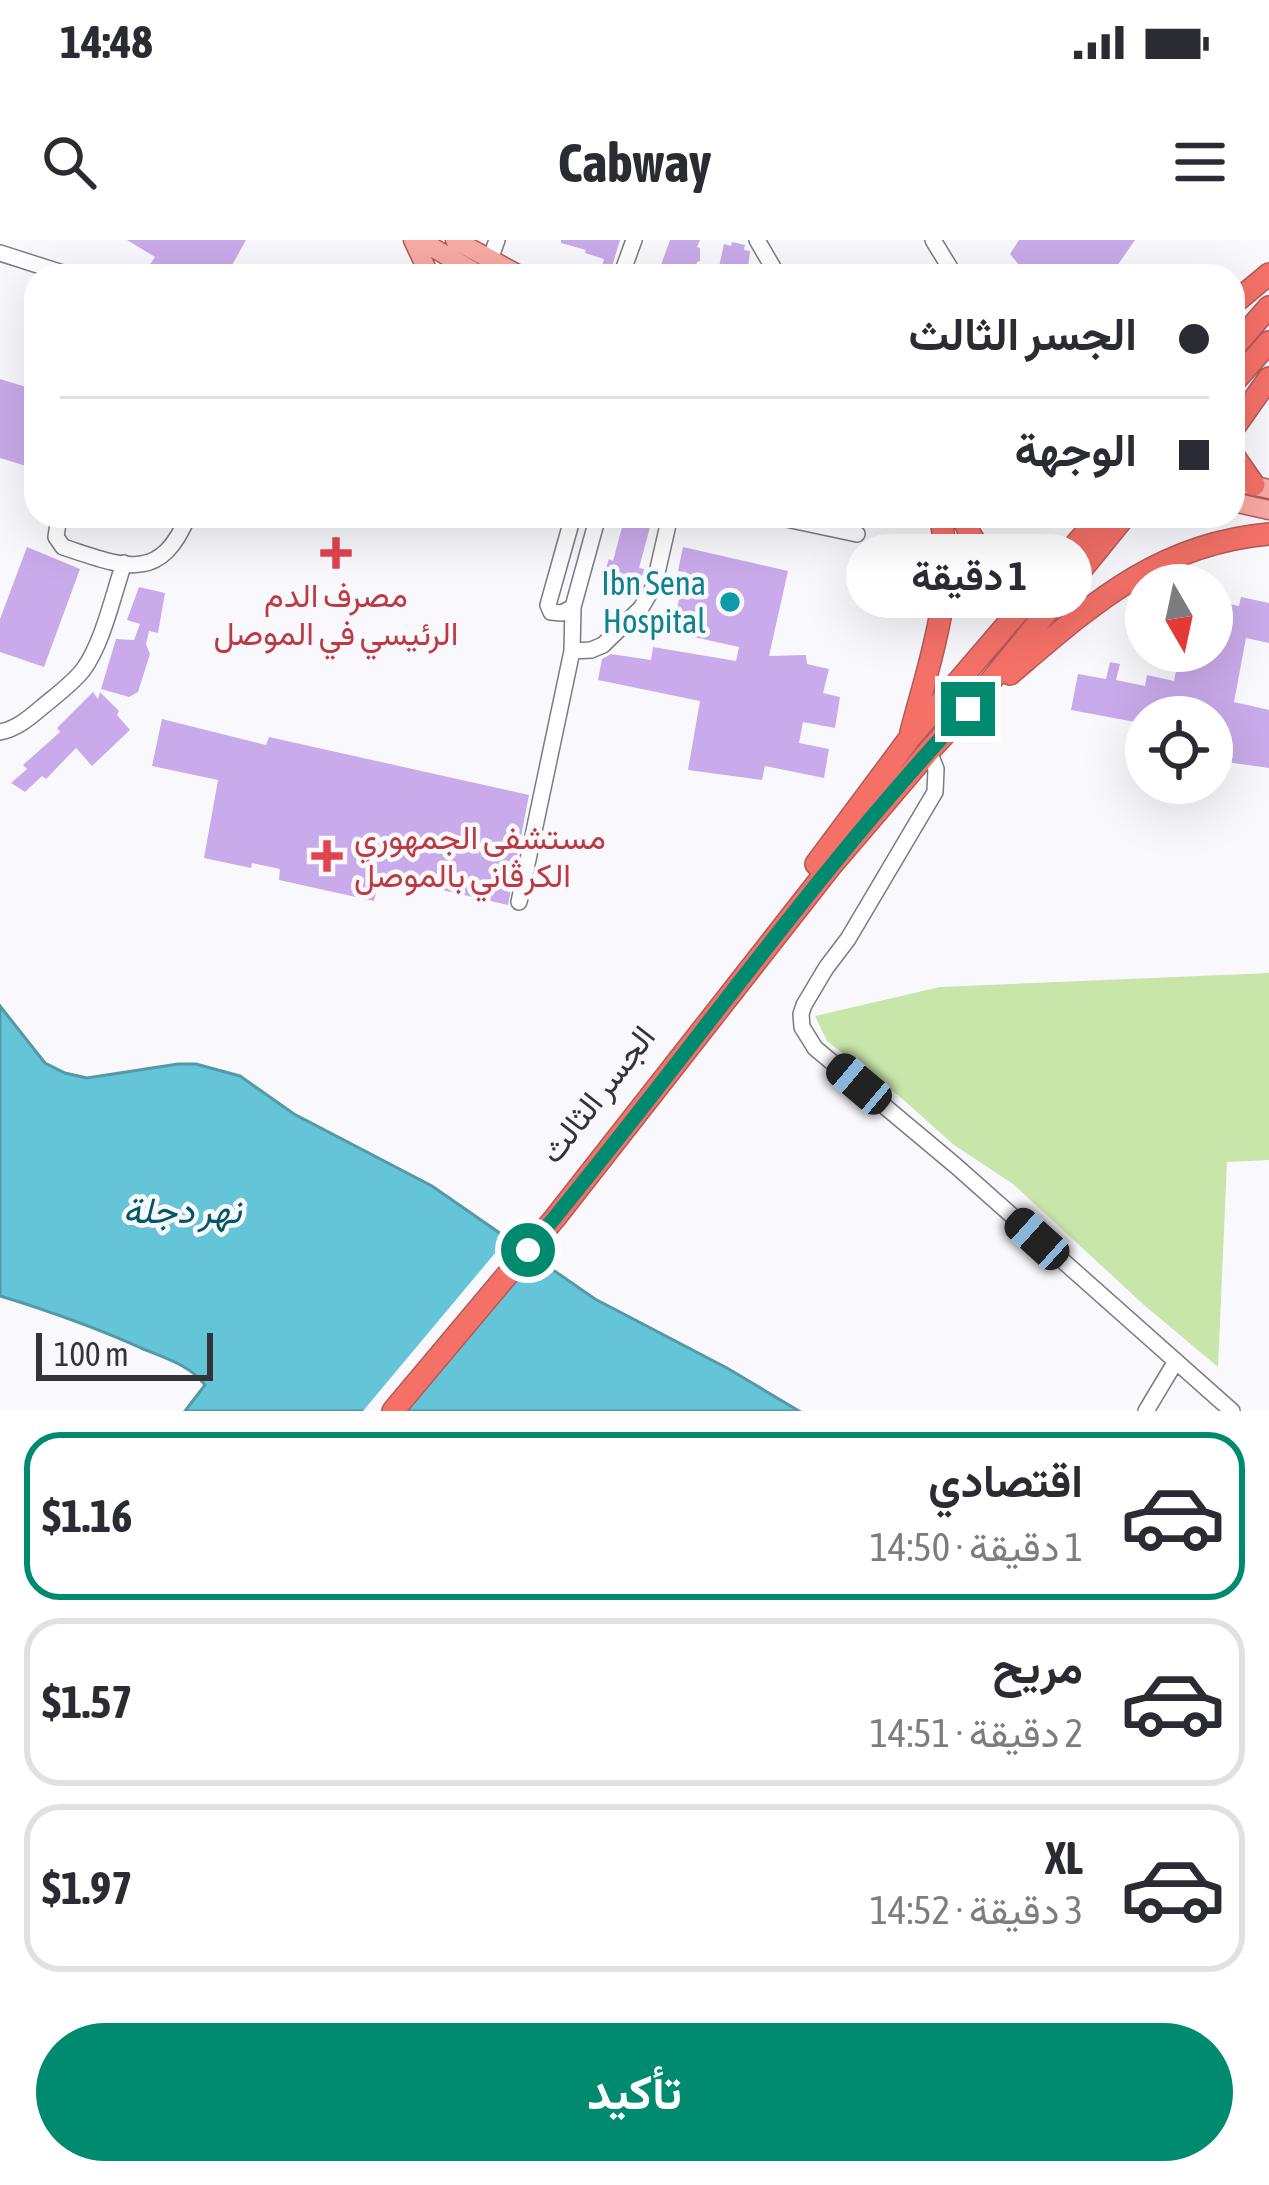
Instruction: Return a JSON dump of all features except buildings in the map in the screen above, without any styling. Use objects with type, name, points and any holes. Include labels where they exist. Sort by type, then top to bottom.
[{"type":"highway","points":[[1245,294],[1269,274]]},
{"type":"highway","points":[[1245,334],[1269,307]]},
{"type":"highway","points":[[1245,369],[1269,342]]},
{"type":"highway","points":[[1245,412],[1269,378]]},
{"type":"highway","points":[[909,739],[939,628],[946,543],[943,528]]},
{"type":"highway","points":[[968,528],[979,546],[1024,569],[1067,555],[1110,528]]},
{"type":"highway","points":[[732,985],[968,709],[1092,542],[1096,528]]},
{"type":"highway","points":[[968,709],[1130,578],[1184,552],[1269,534]]},
{"type":"highway","points":[[732,985],[909,739],[1067,555]]},
{"type":"highway","name":"الجسر الثالث","points":[[377,1411],[732,985]]},
{"type":"highway","name":"الجسر الثالث","points":[[393,1411],[555,1218],[732,985]]},
{"type":"main road","points":[[417,240],[451,245]]},
{"type":"street","points":[[477,264],[497,240]]},
{"type":"street","points":[[0,253],[34,264]]},
{"type":"street","points":[[57,528],[56,537],[64,548],[138,565],[164,556],[182,528]]},
{"type":"street","points":[[570,528],[548,605],[551,612],[562,613],[573,607]]},
{"type":"street","points":[[519,902],[572,651],[573,607],[595,528]]},
{"type":"street","points":[[572,651],[603,645],[640,608],[654,586],[667,528]]},
{"type":"street","points":[[829,528],[857,534]]},
{"type":"street","points":[[0,732],[25,722],[84,668],[124,563]]},
{"type":"street","points":[[929,751],[936,769],[935,791],[810,995],[801,1014],[802,1027],[815,1048],[1232,1411]]},
{"type":"street","points":[[1146,1411],[1176,1361]]},
{"type":"green space","points":[[1269,973],[1269,1160],[1227,1162],[1218,1367],[1013,1184],[954,1145],[827,1041],[815,1016],[940,987]]},
{"type":"water","name":"نهر دجلة","points":[[0,1006],[45,1063],[65,1073],[87,1078],[196,1064],[240,1076],[294,1114],[432,1186],[595,1299],[799,1411],[185,1411],[205,1385],[184,1367],[89,1326],[0,1296]]},
{"type":"pier","points":[[511,1234],[537,1252],[407,1411],[363,1411]]},
{"type":"place","name":"مصرف الدم الرئيسي في الموصل","points":[[336,553]]},
{"type":"place","name":"Ibn Sena Hospital","points":[[730,602]]},
{"type":"place","name":"مستشفى الجمهوري الكرڤاني بالموصل","points":[[327,856]]},
{"type":"route","points":[[528,1250],[830,867],[968,709]]}]
